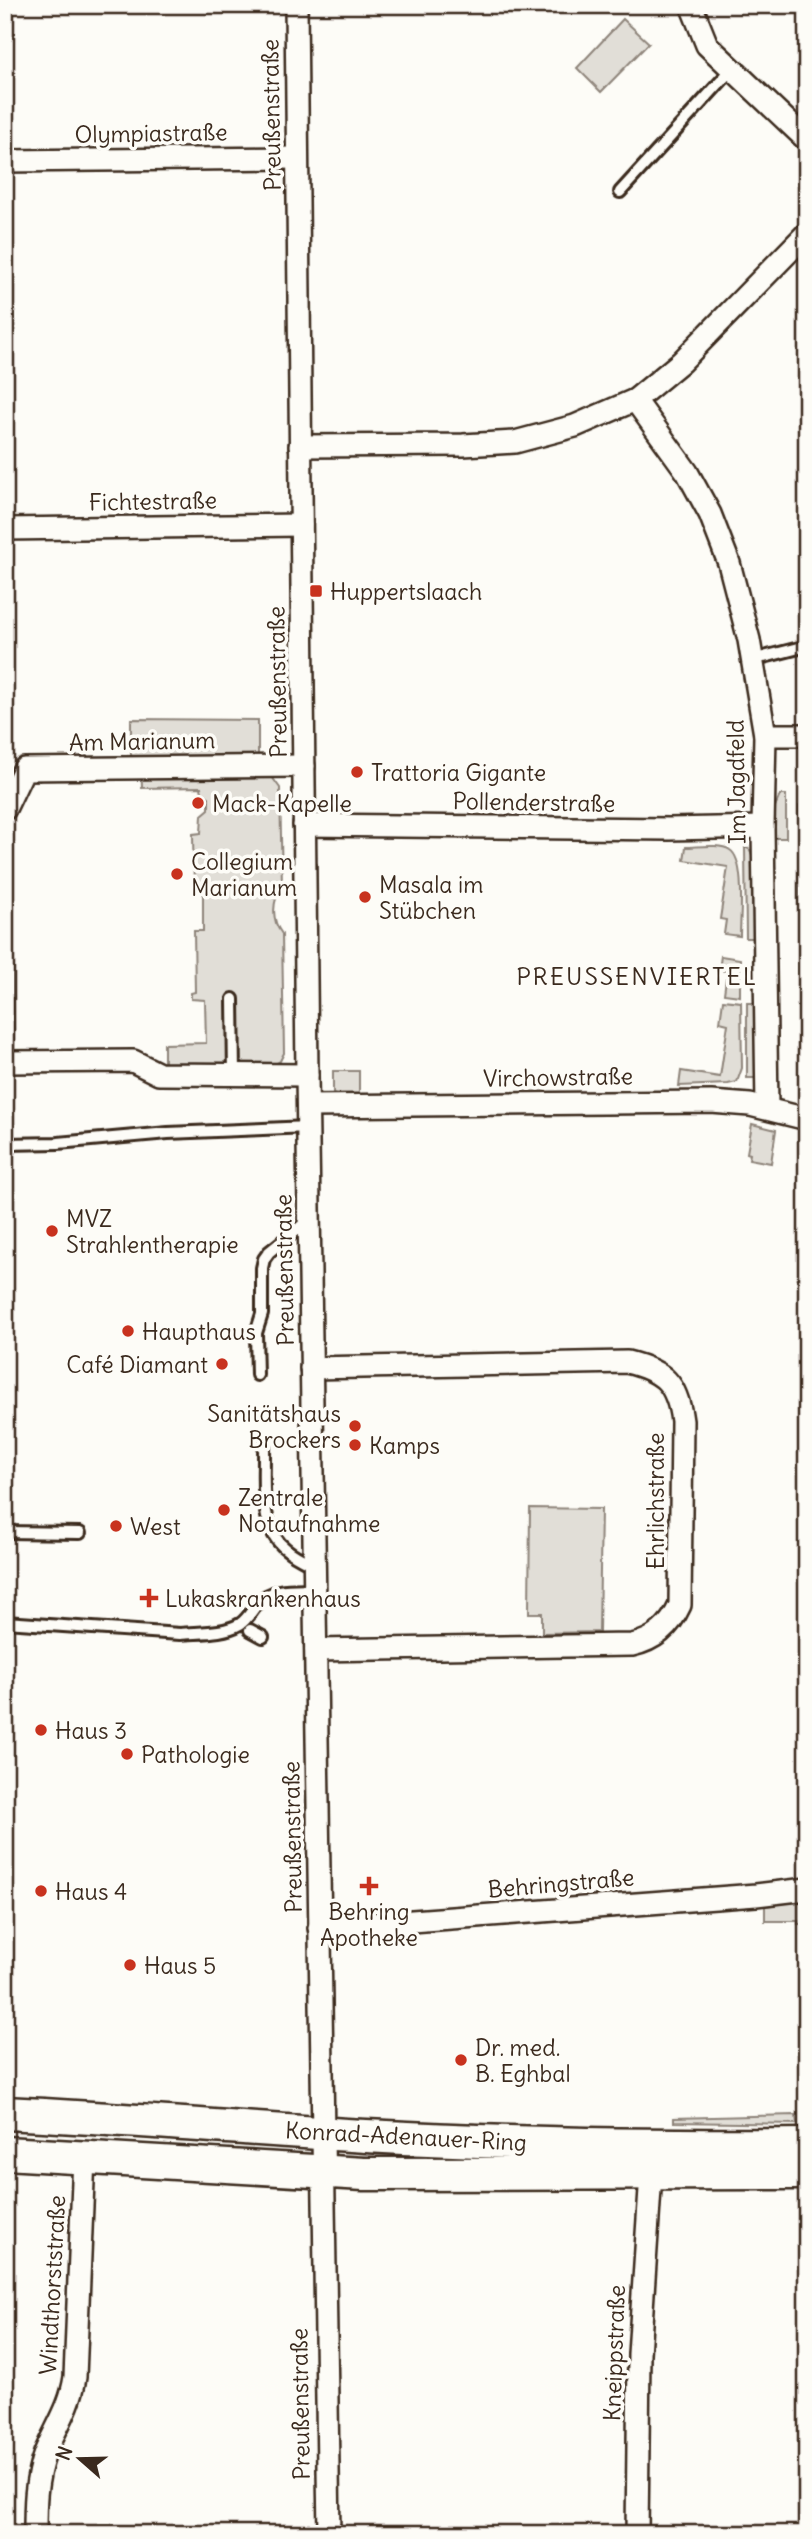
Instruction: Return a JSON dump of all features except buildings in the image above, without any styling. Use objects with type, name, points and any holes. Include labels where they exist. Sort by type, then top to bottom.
[{"type":"main road","name":"Konrad-Adenauer-Ring","points":[[5,2113],[509,2142],[657,2146],[807,2145]]},
{"type":"main road","name":"Konrad-Adenauer-Ring","points":[[5,2152],[364,2174],[807,2173]]},
{"type":"street","name":"Preußenstraße","points":[[296,5],[307,1075],[329,2534]]},
{"type":"street","points":[[691,5],[707,45],[807,140]]},
{"type":"street","name":"Olympiastraße","points":[[5,161],[297,158]]},
{"type":"street","points":[[300,446],[515,442],[575,426],[635,400],[681,362],[807,233]]},
{"type":"street","name":"Im Jagdfeld","points":[[635,400],[687,472],[710,514],[729,563],[752,660],[765,735],[763,827],[767,1108]]},
{"type":"street","name":"Fichtestraße","points":[[5,529],[301,525]]},
{"type":"street","points":[[765,735],[807,735]]},
{"type":"street","name":"Am Marianum","points":[[5,808],[24,769],[304,766]]},
{"type":"street","name":"Pollenderstraße","points":[[304,825],[669,830],[763,827]]},
{"type":"street","points":[[14,1067],[133,1060],[159,1074],[307,1075]]},
{"type":"street","name":"Virchowstraße","points":[[308,1116],[711,1102],[767,1108],[807,1119]]},
{"type":"street","name":"Ehrlichstraße","points":[[311,1367],[627,1362],[643,1366],[669,1382],[680,1401],[682,1421],[680,1605],[668,1625],[653,1638],[632,1645],[316,1650]]},
{"type":"street","name":"Behringstraße","points":[[319,1928],[807,1889]]},
{"type":"street","name":"Windthorststraße","points":[[35,2534],[34,2502],[40,2469],[66,2412],[75,2377],[84,2157]]},
{"type":"street","name":"Kneippstraße","points":[[637,2534],[639,2341],[651,2174]]},
{"type":"lane","points":[[620,192],[732,69]]},
{"type":"lane","points":[[752,660],[807,646]]},
{"type":"lane","points":[[233,999],[234,1075]]},
{"type":"lane","points":[[5,1144],[58,1143],[168,1133],[308,1116]]},
{"type":"lane","points":[[257,1375],[256,1334],[262,1314],[264,1259],[309,1220]]},
{"type":"lane","points":[[264,1444],[266,1510],[270,1528],[276,1540],[286,1550],[315,1566]]},
{"type":"lane","points":[[5,1532],[80,1533]]},
{"type":"lane","points":[[5,1622],[180,1634],[207,1632],[228,1629],[242,1623],[265,1596],[277,1590],[315,1589]]},
{"type":"lane","points":[[250,1630],[263,1637]]},
{"type":"shaded area","points":[[623,19],[649,43],[601,92],[577,68]]},
{"type":"shaded area","points":[[131,719],[258,720],[258,758],[280,788],[282,886],[274,910],[278,929],[282,934],[284,1053],[280,1061],[273,1065],[164,1068],[164,1044],[206,1043],[205,1000],[191,999],[191,993],[195,992],[194,931],[203,931],[203,892],[194,892],[193,834],[201,833],[202,815],[209,809],[209,797],[202,793],[201,787],[142,788],[141,758],[131,758]]},
{"type":"shaded area","points":[[780,795],[786,795],[786,838],[772,838],[771,816]]},
{"type":"shaded area","points":[[799,806],[807,806],[807,925],[800,925]]},
{"type":"shaded area","points":[[5,825],[10,825],[14,1048],[5,1048]]},
{"type":"shaded area","points":[[686,847],[721,847],[730,850],[735,856],[740,877],[740,936],[724,934],[726,920],[720,919],[728,867],[684,860]]},
{"type":"shaded area","points":[[745,847],[750,850],[754,860],[754,938],[746,938]]},
{"type":"shaded area","points":[[721,956],[740,959],[740,996],[724,994],[727,971],[719,970]]},
{"type":"shaded area","points":[[723,1000],[741,1002],[742,1068],[737,1082],[679,1086],[681,1071],[720,1077],[728,1024],[720,1022]]},
{"type":"shaded area","points":[[747,1003],[755,1003],[756,1078],[747,1078]]},
{"type":"shaded area","points":[[333,1071],[359,1071],[359,1095],[342,1096],[333,1093]]},
{"type":"shaded area","points":[[752,1124],[776,1130],[771,1163],[749,1159],[750,1154],[747,1153]]},
{"type":"shaded area","points":[[530,1508],[601,1509],[599,1632],[542,1633],[542,1613],[529,1613]]},
{"type":"shaded area","points":[[807,1900],[807,1924],[798,1924],[798,1921],[765,1921],[765,1906]]},
{"type":"shaded area","points":[[796,2115],[797,2124],[674,2122],[674,2118]]},
{"type":"place","name":"Huppertslaach","points":[[316,591]]},
{"type":"place","name":"Trattoria Gigante","points":[[357,772]]},
{"type":"place","name":"Mack-Kapelle","points":[[198,803]]},
{"type":"place","name":"Collegium Marianum","points":[[177,874]]},
{"type":"place","name":"Masala im Stübchen","points":[[365,897]]},
{"type":"place","name":"MVZ Strahlentherapie","points":[[52,1231]]},
{"type":"place","name":"Haupthaus","points":[[128,1331]]},
{"type":"place","name":"Café Diamant","points":[[222,1364]]},
{"type":"place","name":"Sanitätshaus Brockers","points":[[355,1426]]},
{"type":"place","name":"Kamps","points":[[355,1445]]},
{"type":"place","name":"Zentrale Notaufnahme","points":[[224,1510]]},
{"type":"place","name":"West","points":[[116,1526]]},
{"type":"place","name":"Lukaskrankenhaus","points":[[149,1598]]},
{"type":"place","name":"Haus 3","points":[[41,1730]]},
{"type":"place","name":"Pathologie","points":[[127,1754]]},
{"type":"place","name":"Behring Apotheke","points":[[369,1886]]},
{"type":"place","name":"Haus 4","points":[[41,1891]]},
{"type":"place","name":"Haus 5","points":[[130,1965]]},
{"type":"place","name":"Dr. med. B. Eghbal","points":[[461,2060]]},
{"type":"district","name":"PREUSSENVIERTEL","points":[[637,976]]}]
